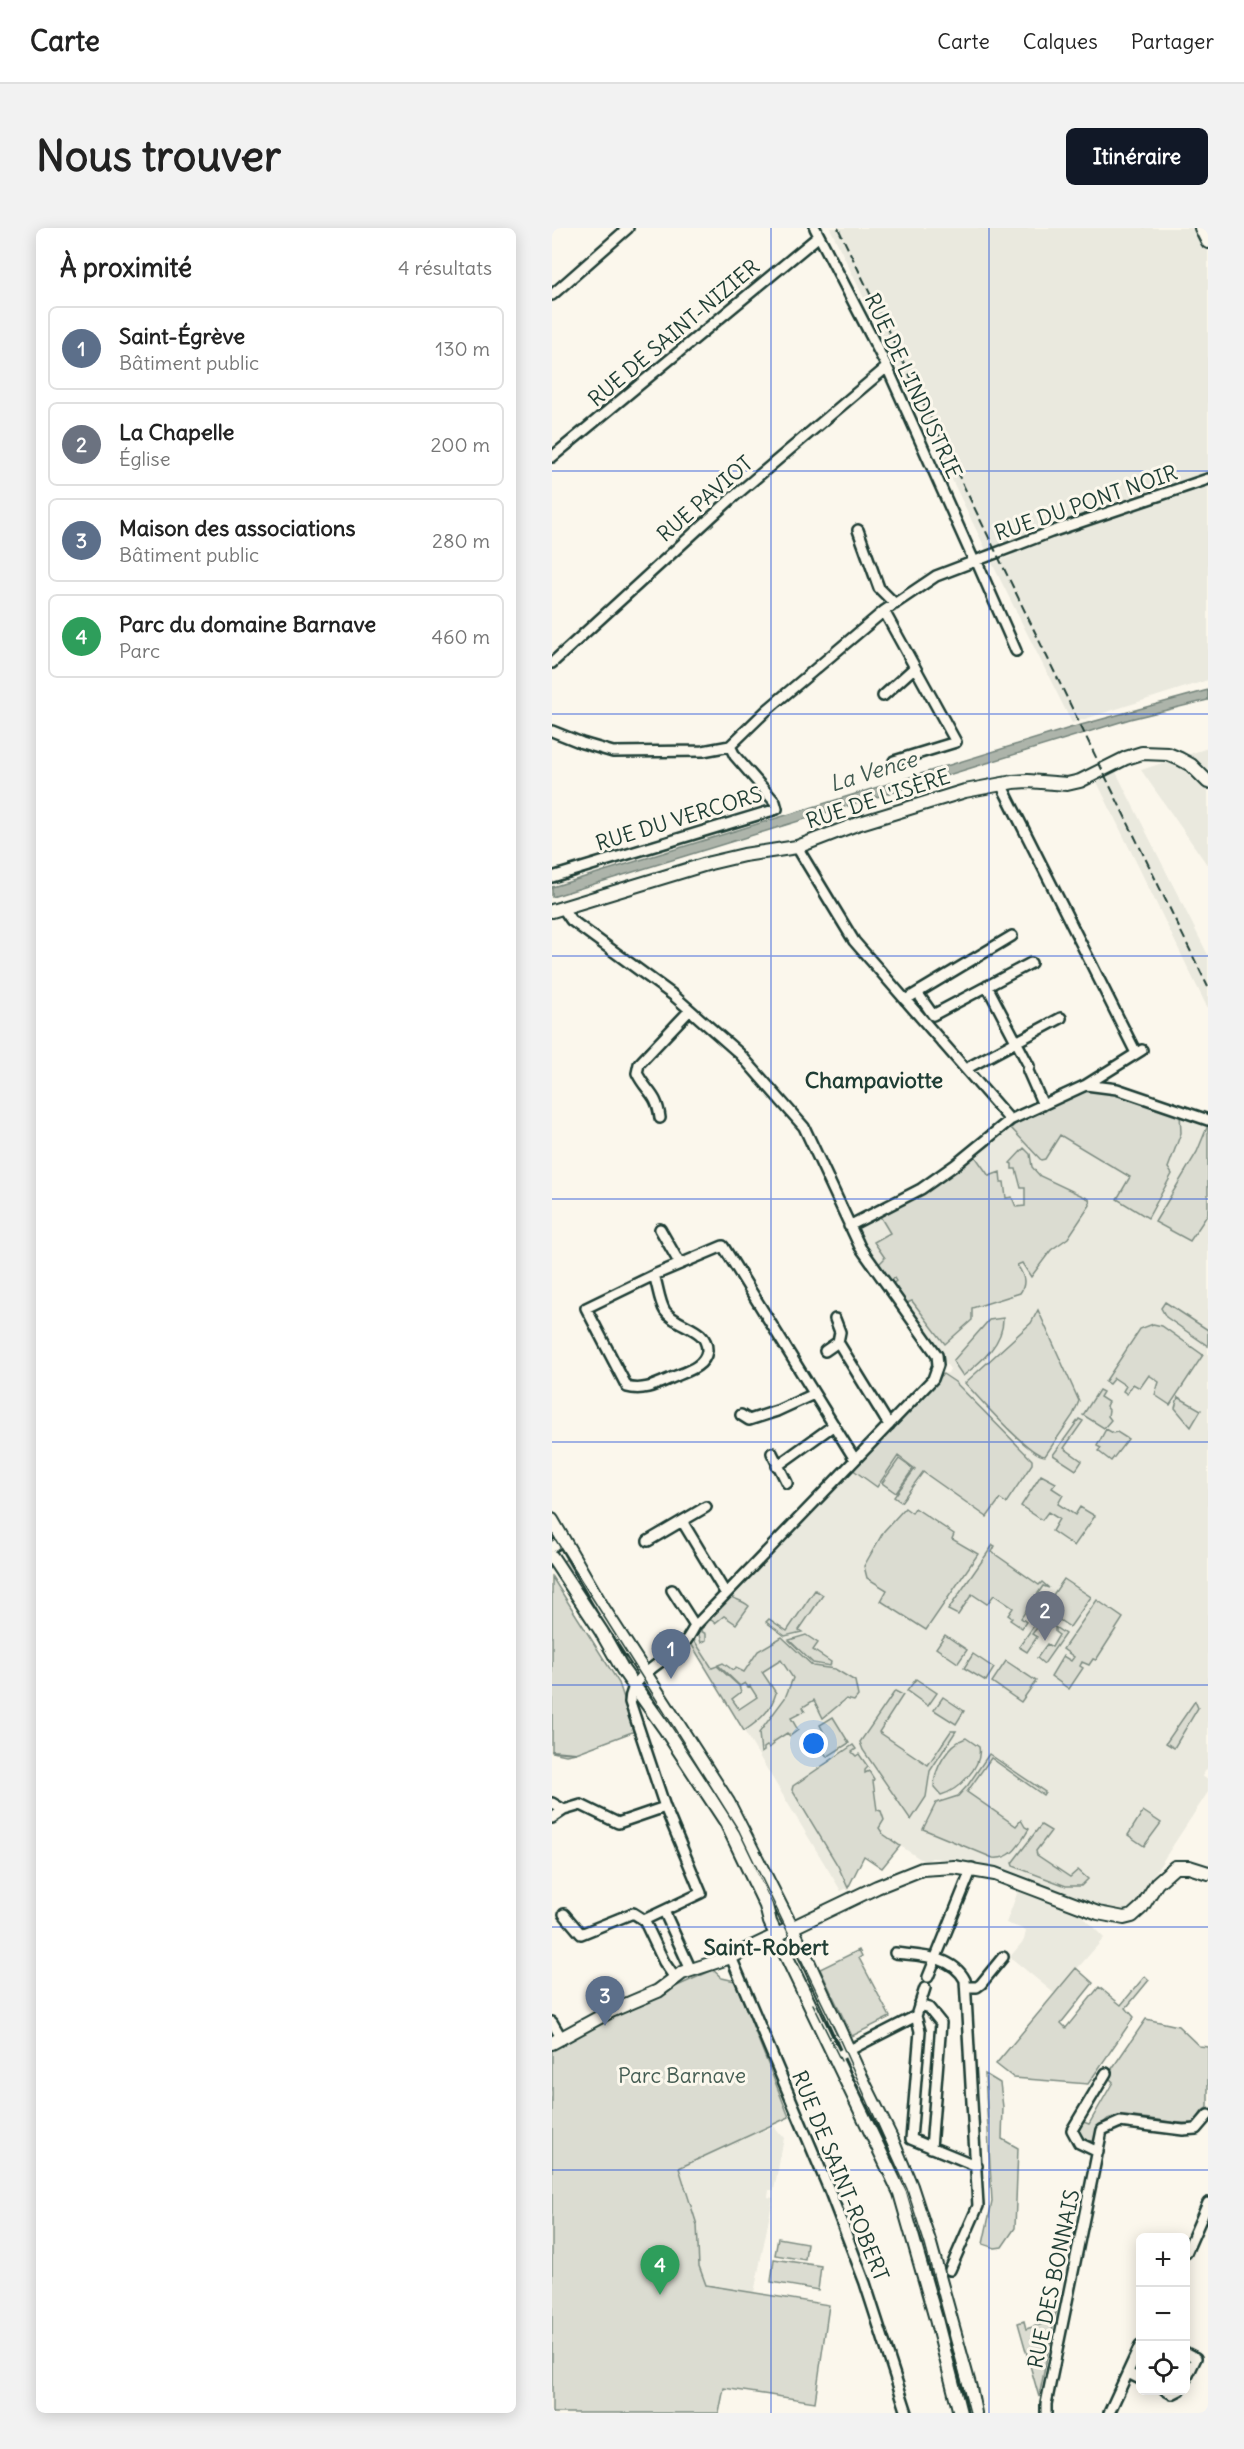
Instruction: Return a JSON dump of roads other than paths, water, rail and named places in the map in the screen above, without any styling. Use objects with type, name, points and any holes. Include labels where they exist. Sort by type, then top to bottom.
[{"type":"main road","points":[[1201,228],[1208,242]]},
{"type":"main road","name":"RUE DE L'ISÈRE","points":[[557,909],[710,863],[797,847],[857,824],[965,791],[1028,780],[1066,784],[1080,781],[1126,758],[1149,752],[1168,754],[1180,759],[1191,765],[1208,782]]},
{"type":"main road","points":[[552,1520],[728,1802],[792,1928],[912,2186],[930,2244],[975,2413]]},
{"type":"main road","points":[[552,1557],[726,1822],[766,1906],[776,1935],[900,2193],[960,2413]]},
{"type":"main road","points":[[557,2041],[611,2011],[658,1991],[675,1978],[691,1970],[731,1957],[883,1884],[922,1869],[972,1868],[995,1874],[1098,1913],[1124,1918],[1132,1916],[1142,1907],[1157,1883],[1175,1867],[1189,1867],[1208,1873]]},
{"type":"street","points":[[552,295],[628,228]]},
{"type":"street","name":"RUE DE L'INDUSTRIE","points":[[817,232],[887,367],[975,560]]},
{"type":"street","name":"RUE DE SAINT-NIZIER","points":[[552,457],[817,232]]},
{"type":"street","name":"RUE PAVIOT","points":[[552,663],[724,506],[887,367]]},
{"type":"street","name":"RUE DU PONT NOIR","points":[[730,746],[767,710],[884,611],[936,576],[1051,532],[1208,479]]},
{"type":"street","points":[[858,530],[879,588],[895,604]]},
{"type":"street","name":"RUE DU PONT NOIR","points":[[975,560],[1016,651]]},
{"type":"street","points":[[884,611],[956,742],[894,761]]},
{"type":"street","points":[[883,696],[914,668]]},
{"type":"street","points":[[552,731],[614,752],[703,751],[730,746]]},
{"type":"street","name":"RUE DU VERCORS","points":[[552,877],[777,809],[775,802],[735,756],[730,746]]},
{"type":"street","points":[[849,1226],[921,1189],[955,1165],[1010,1120],[1086,1085],[1139,1051],[1001,784]]},
{"type":"street","points":[[797,847],[854,941],[1010,1120]]},
{"type":"street","points":[[557,909],[655,981],[740,1054],[804,1127],[849,1226],[875,1269],[938,1355],[939,1360],[933,1379],[854,1458],[695,1626],[686,1641],[634,1685],[630,1693],[630,1702],[664,1807],[701,1893],[644,1920]]},
{"type":"street","points":[[905,1000],[1011,936]]},
{"type":"street","points":[[921,998],[933,1015],[1031,963]]},
{"type":"street","points":[[987,986],[1029,1066],[1028,1071],[1044,1105]]},
{"type":"street","points":[[660,1118],[652,1092],[641,1081],[637,1073],[639,1064],[690,1010]]},
{"type":"street","points":[[971,1066],[1061,1018]]},
{"type":"street","points":[[1086,1085],[1100,1085],[1136,1094],[1208,1120]]},
{"type":"street","points":[[660,1229],[680,1264]]},
{"type":"street","points":[[654,1275],[664,1309],[676,1321],[702,1335],[707,1352],[699,1366],[639,1390],[627,1387],[586,1308],[654,1275],[723,1246],[854,1458]]},
{"type":"street","points":[[835,1319],[840,1332],[838,1342],[889,1425]]},
{"type":"street","points":[[825,1351],[838,1342]]},
{"type":"street","points":[[741,1415],[749,1420],[777,1411],[814,1394]]},
{"type":"street","points":[[777,1466],[834,1425]]},
{"type":"street","points":[[772,1453],[788,1483]]},
{"type":"street","points":[[648,1541],[706,1507]]},
{"type":"street","points":[[682,1521],[726,1594]]},
{"type":"street","points":[[552,1547],[564,1540]]},
{"type":"street","points":[[672,1590],[695,1626]]},
{"type":"street","points":[[552,1803],[564,1810]]},
{"type":"street","points":[[552,1818],[564,1810],[581,1805],[618,1823],[664,1807]]},
{"type":"street","points":[[928,1977],[972,1868]]},
{"type":"street","points":[[664,1911],[691,1970]]},
{"type":"street","points":[[564,1914],[580,1934],[633,1913],[644,1920],[664,1962],[675,1978]]},
{"type":"street","points":[[894,1953],[934,1958],[960,1970],[965,1980],[978,2206],[950,2270]]},
{"type":"street","name":"RUE DE SAINT-ROBERT","points":[[731,1957],[851,2247],[907,2413]]},
{"type":"street","points":[[966,1987],[977,1987],[1003,1957]]},
{"type":"street","points":[[925,1988],[916,2016],[920,2031],[911,2139],[977,2166]]},
{"type":"street","points":[[919,2005],[929,2008],[941,2023],[931,2148]]},
{"type":"street","points":[[834,2058],[916,2016]]},
{"type":"street","points":[[552,2022],[557,2041]]},
{"type":"street","points":[[1098,2152],[1079,2143],[1072,2130],[1106,2073]]},
{"type":"street","name":"RUE DES BONNAIS","points":[[1046,2413],[1102,2130],[1120,2122],[1183,2130],[1196,2129],[1208,2115]]},
{"type":"street","points":[[1190,2242],[1208,2203]]},
{"type":"street","points":[[1109,2413],[1136,2355]]},
{"type":"street","points":[[1190,2355],[1196,2358],[1190,2369]]},
{"type":"street","points":[[1128,2373],[1136,2377]]},
{"type":"waterway","points":[[552,1751],[576,1753]]},
{"type":"tram line","points":[[552,1534],[739,1831],[838,2036],[907,2189],[925,2245],[970,2413]]},
{"type":"tram line","points":[[813,2004],[841,2061]]},
{"type":"railway","points":[[838,228],[1208,987]]},
{"type":"place","name":"La Chapelle","points":[[1045,1641]]},
{"type":"place","name":"Saint-Égrève","points":[[671,1679]]},
{"type":"place","name":"Maison des associations","points":[[605,2026]]},
{"type":"place","name":"Parc du domaine Barnave","points":[[660,2295]]},
{"type":"district","name":"Champaviotte","points":[[874,1080]]},
{"type":"district","name":"Saint-Robert","points":[[766,1947]]},
{"type":"water label","name":"La Vence","points":[[873,771]]},
{"type":"park label","name":"Parc Barnave","points":[[682,2076]]}]
